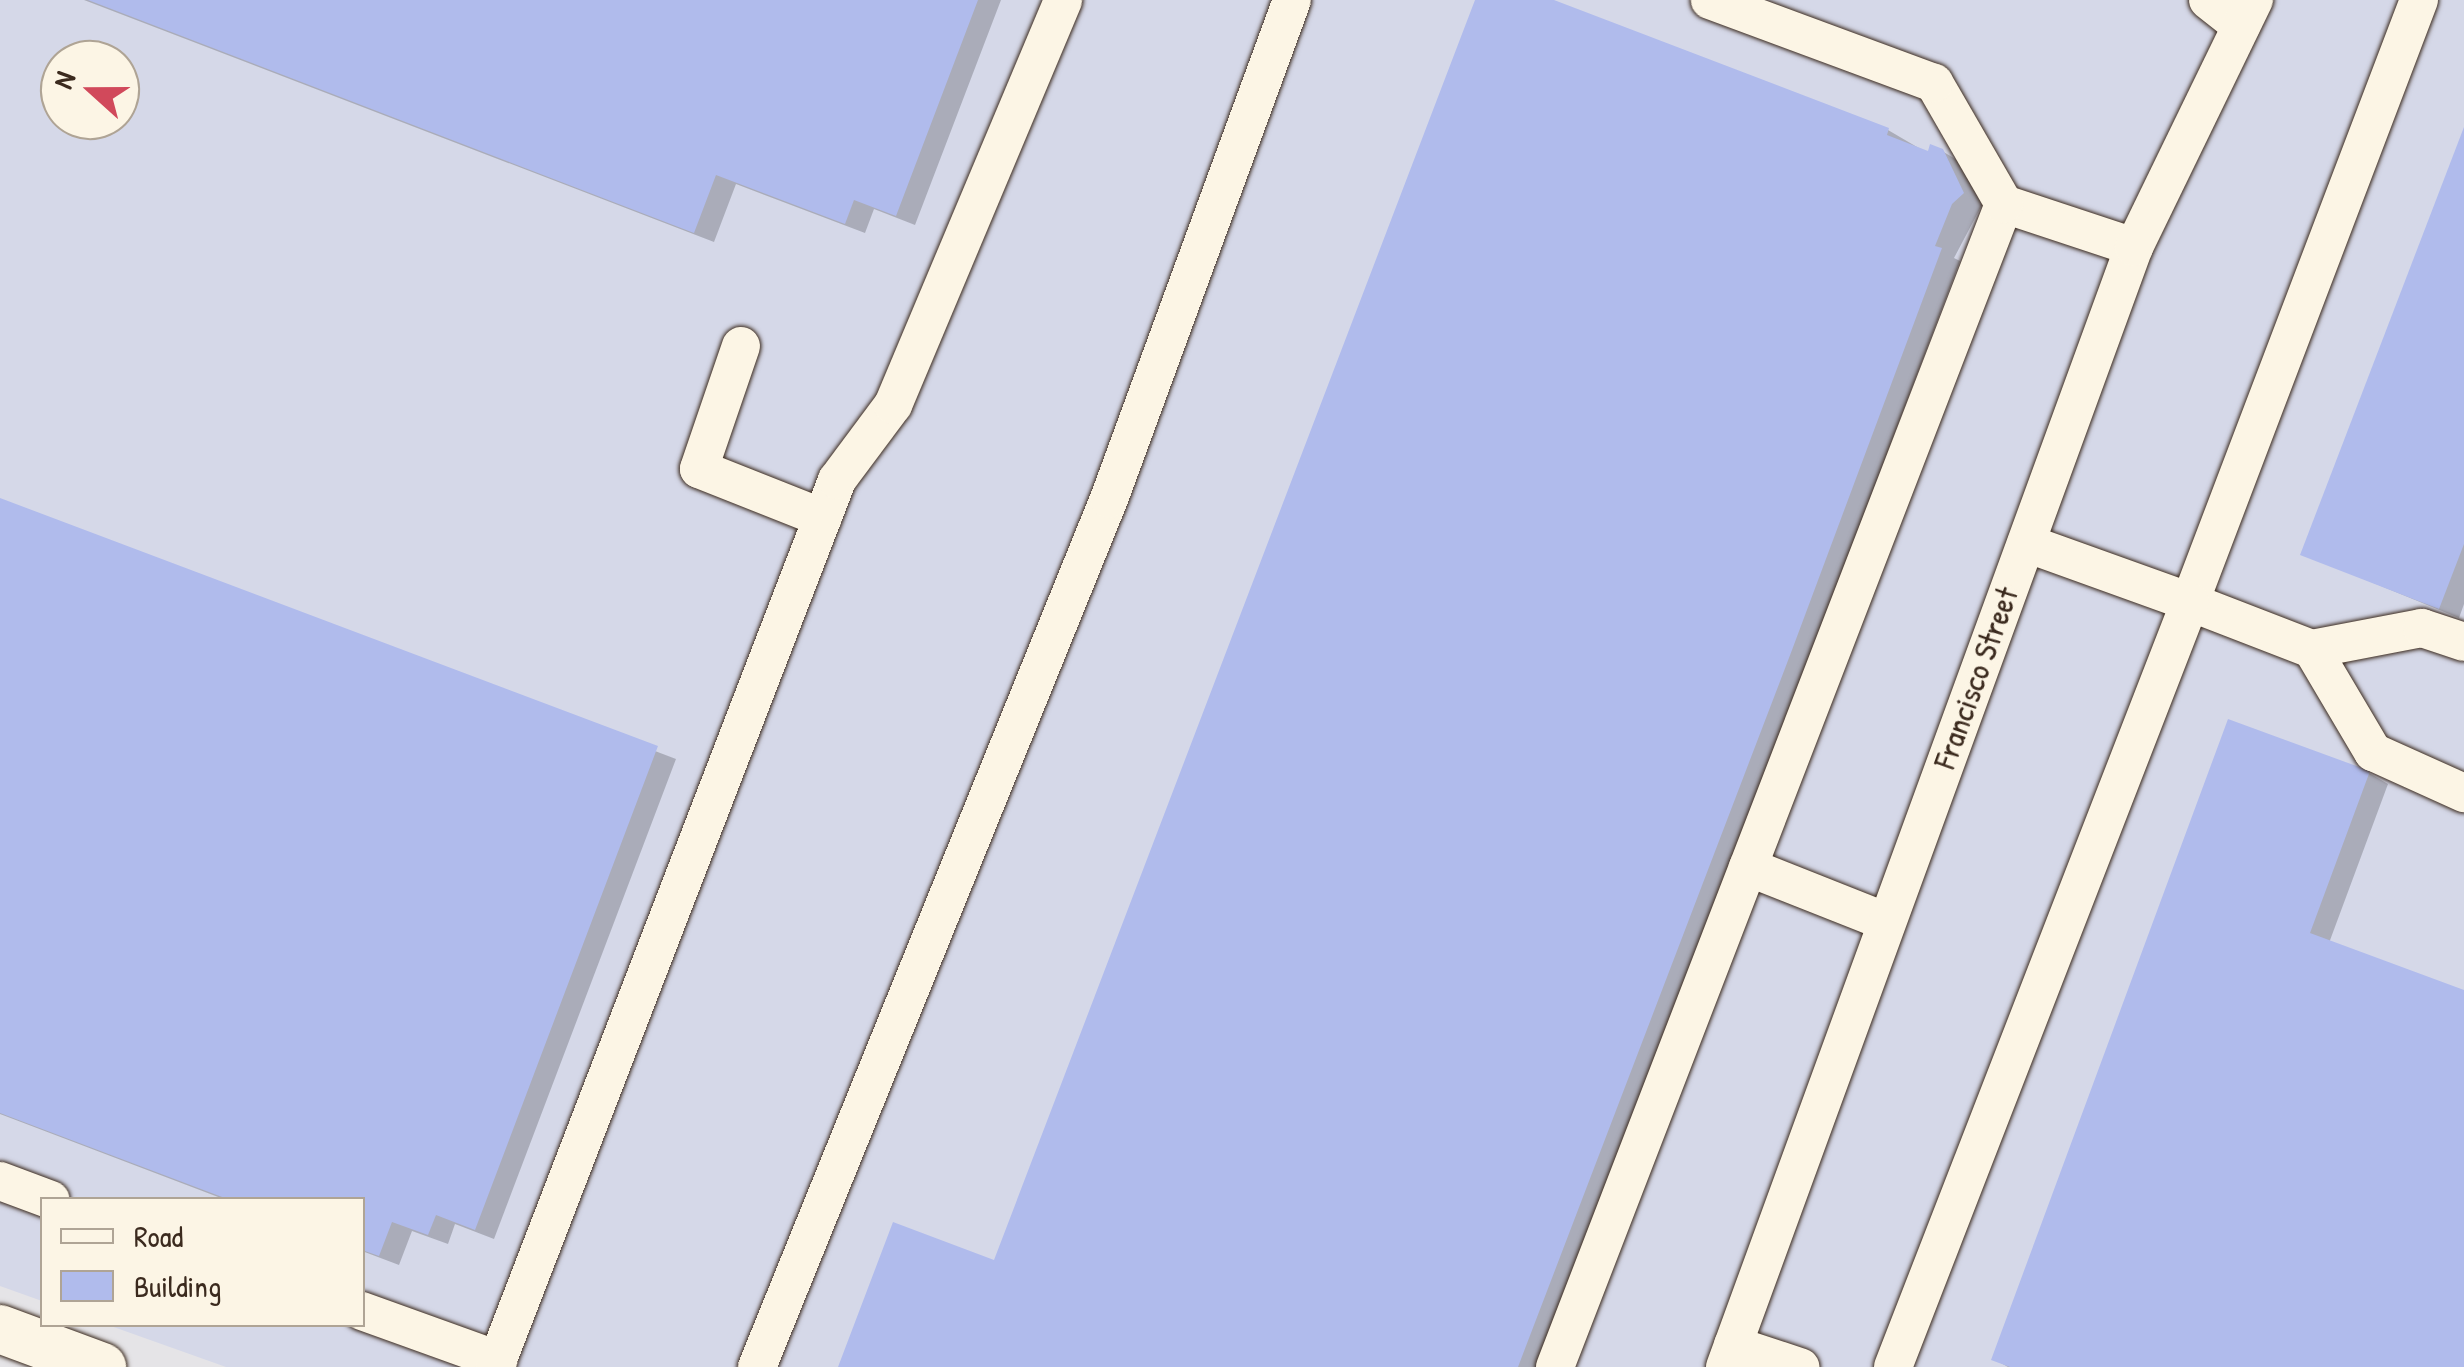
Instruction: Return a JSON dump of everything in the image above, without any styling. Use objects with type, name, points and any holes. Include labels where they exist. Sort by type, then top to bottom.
[{"type":"main road","points":[[0,1329],[102,1367]]},
{"type":"street","points":[[365,1313],[497,1364],[837,480],[893,406],[1062,0]]},
{"type":"street","points":[[757,1367],[1109,499],[1292,0]]},
{"type":"street","points":[[1710,0],[1934,83],[2004,204],[2134,247]]},
{"type":"street","points":[[2208,0],[2248,13]]},
{"type":"street","points":[[1894,1367],[2419,0]]},
{"type":"street","name":"Francisco Street","points":[[1729,1356],[2134,247],[2248,13]]},
{"type":"street","points":[[1555,1367],[2004,204]]},
{"type":"street","points":[[741,346],[699,469],[823,518]]},
{"type":"street","points":[[2026,543],[2312,649],[2422,628],[2464,642]]},
{"type":"street","points":[[2312,649],[2373,752],[2464,793]]},
{"type":"street","points":[[1748,867],[1887,922]]},
{"type":"street","points":[[0,1181],[43,1197]]},
{"type":"street","points":[[1729,1356],[1800,1367]]},
{"type":"shaded area","points":[[0,0],[2464,0],[2464,1367],[226,1367],[114,1327],[365,1327],[365,1197],[40,1197],[40,1300],[0,1286]]},
{"type":"building","points":[[88,0],[978,0],[896,216],[854,200],[845,224],[716,175],[694,233]]},
{"type":"building","points":[[1475,0],[1554,0],[1889,128],[1887,135],[1928,151],[1930,144],[1943,149],[1964,193],[1952,204],[1935,246],[1942,248],[1518,1367],[838,1367],[893,1222],[994,1260]]},
{"type":"building","points":[[2464,127],[2464,544],[2439,609],[2300,555]]},
{"type":"building","points":[[0,498],[658,746],[475,1230],[436,1215],[428,1235],[392,1222],[379,1256],[365,1251],[365,1197],[222,1197],[0,1113]]},
{"type":"building","points":[[2228,719],[2370,771],[2310,933],[2464,990],[2464,1367],[2010,1367],[1991,1360]]}]
